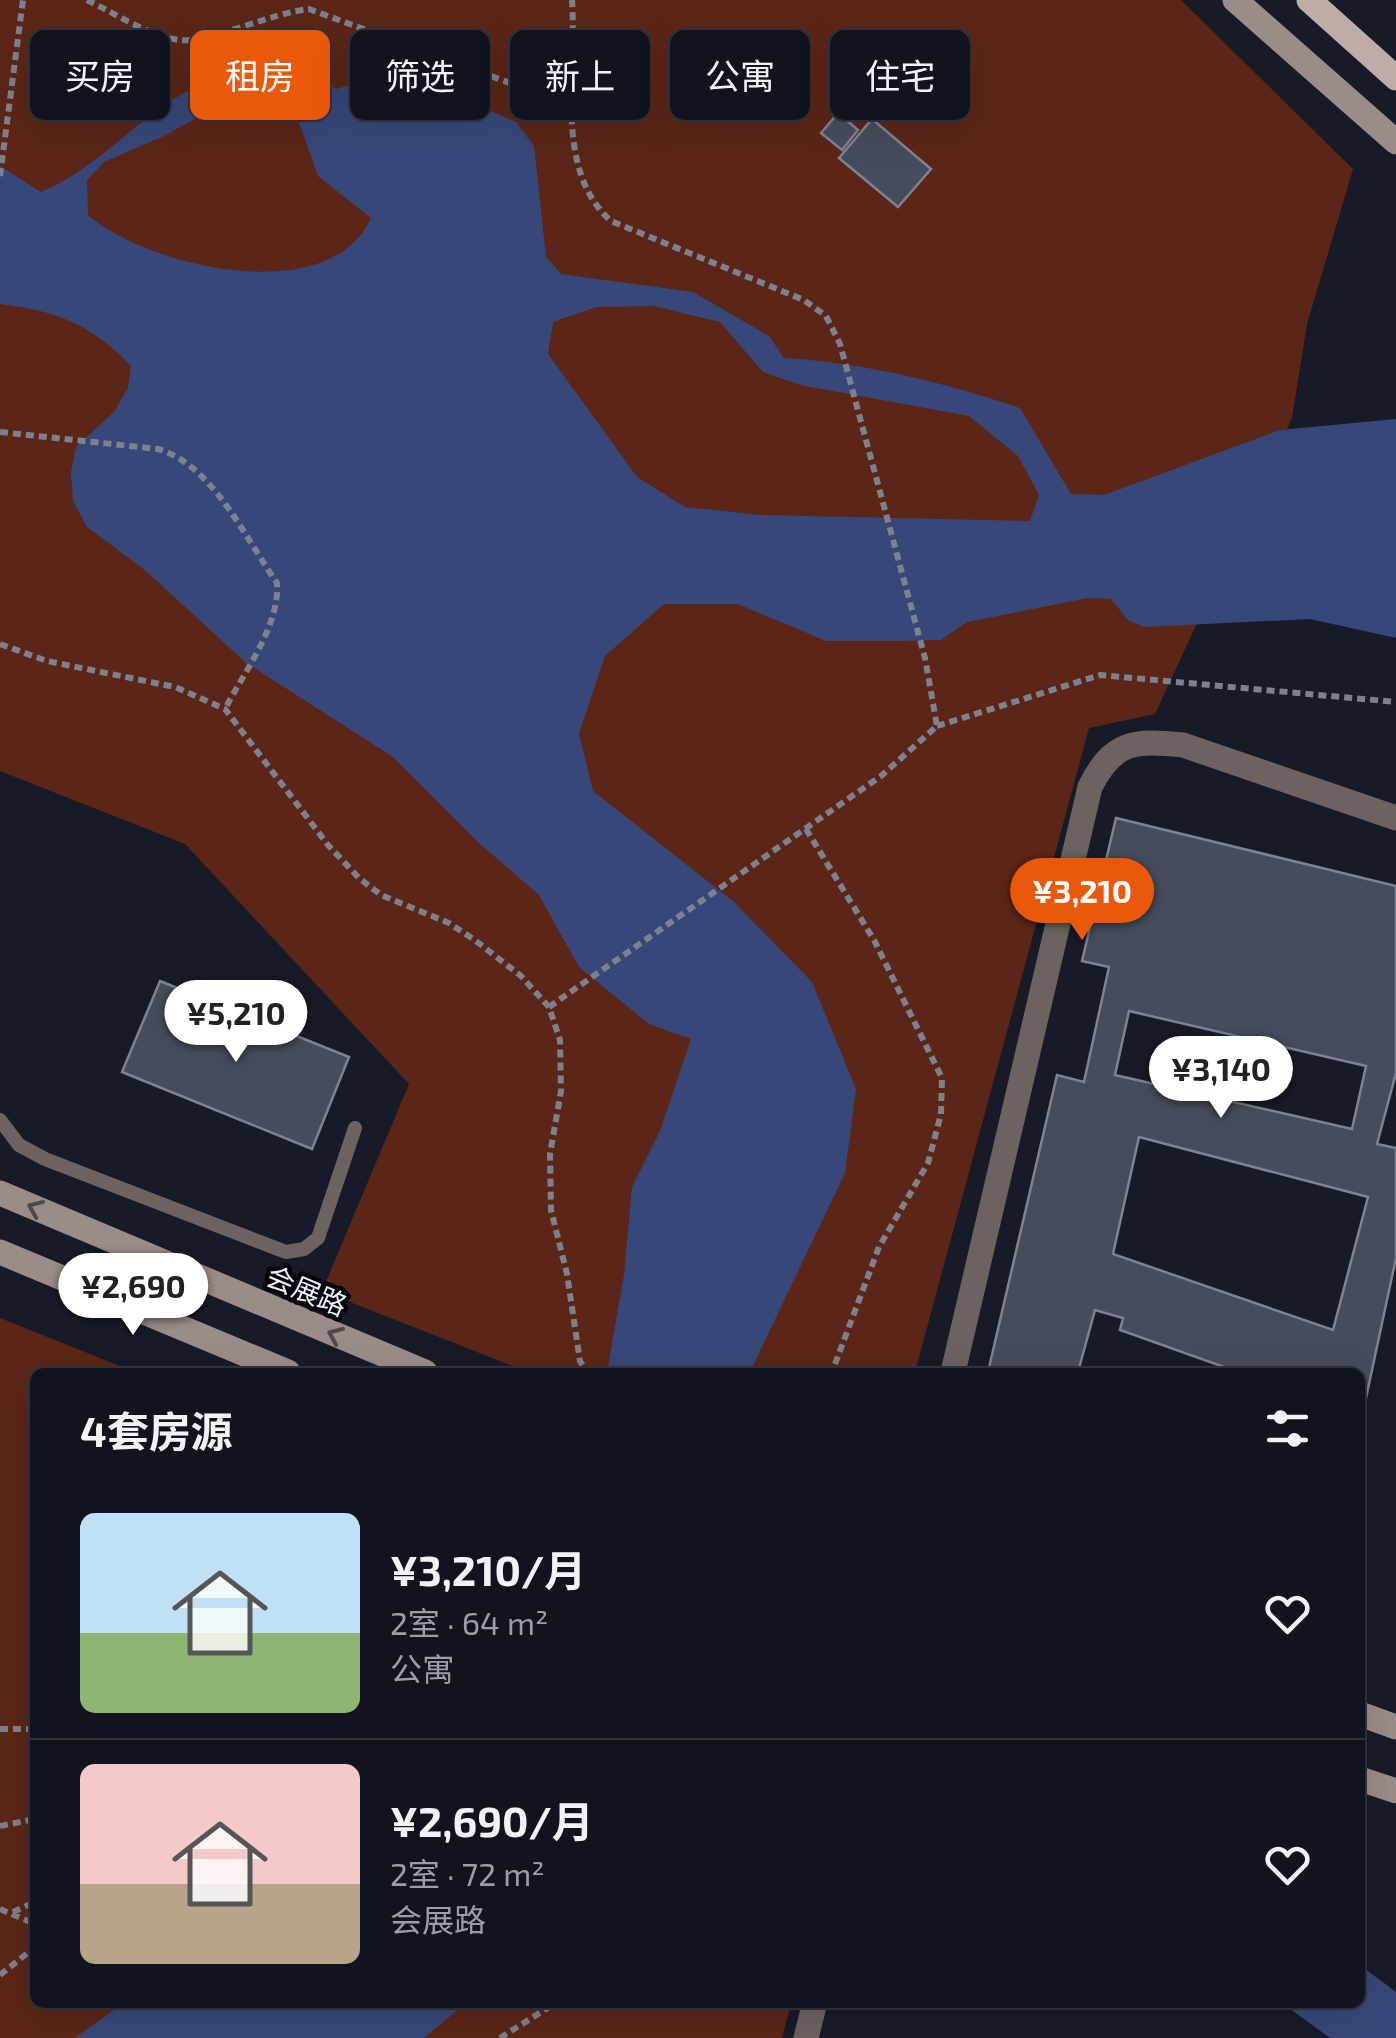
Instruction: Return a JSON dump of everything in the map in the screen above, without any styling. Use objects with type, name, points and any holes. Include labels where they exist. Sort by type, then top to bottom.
[{"type":"main road","points":[[1309,0],[1396,78]]},
{"type":"street","points":[[1234,0],[1396,142]]},
{"type":"street","points":[[954,1368],[1090,787],[1104,760],[1127,745],[1146,741],[1183,745],[1396,818]]},
{"type":"street","name":"会展路","points":[[0,1194],[414,1368]]},
{"type":"street","points":[[0,1252],[278,1368]]},
{"type":"street","points":[[1365,1716],[1396,1726]]},
{"type":"street","points":[[1365,1780],[1396,1791]]},
{"type":"street","points":[[806,2038],[814,2008]]},
{"type":"lane","points":[[0,1120],[19,1145],[44,1160],[286,1252],[304,1250],[318,1238],[355,1128]]},
{"type":"path","points":[[0,176],[23,0]]},
{"type":"path","points":[[87,0],[175,40],[193,41],[276,13],[309,9],[510,83]]},
{"type":"path","points":[[572,0],[573,30]]},
{"type":"path","points":[[574,120],[576,162],[592,204],[611,221],[804,300],[826,316],[842,355],[925,658],[937,726]]},
{"type":"path","points":[[0,432],[158,449],[181,456],[198,472],[277,583],[278,601],[225,709]]},
{"type":"path","points":[[0,644],[47,661],[175,687],[225,709],[328,845],[359,878],[381,895],[449,923],[476,941],[521,976],[549,1008],[560,1040],[561,1091],[550,1154],[551,1210],[584,1368]]},
{"type":"path","points":[[549,1008],[580,990],[881,776],[937,726],[1100,675],[1396,702]]},
{"type":"path","points":[[806,829],[874,940],[942,1078],[941,1114],[928,1163],[879,1247],[834,1368]]},
{"type":"path","points":[[0,1729],[30,1729]]},
{"type":"path","points":[[0,1826],[30,1821]]},
{"type":"path","points":[[12,1913],[30,1904]]},
{"type":"path","points":[[0,1909],[30,1922]]},
{"type":"path","points":[[0,1975],[30,1950]]},
{"type":"path","points":[[500,2038],[548,2008]]},
{"type":"shaded area","points":[[0,0],[1181,0],[1353,169],[1307,324],[1292,418],[1155,714],[1089,728],[916,1368],[518,1368],[322,1291],[409,1084],[185,844],[0,771]]},
{"type":"shaded area","points":[[0,1318],[125,1368],[30,1368],[30,2008],[790,2008],[782,2038],[0,2038]]},
{"type":"water","points":[[330,84],[336,89],[350,85],[350,120],[490,120],[490,111],[516,122],[534,146],[546,257],[561,274],[693,292],[769,336],[784,358],[904,375],[1020,408],[1071,494],[1104,495],[1280,430],[1396,419],[1396,638],[1310,619],[1144,627],[1128,620],[1111,599],[1088,598],[967,622],[941,640],[826,641],[738,604],[664,604],[605,656],[579,733],[593,791],[734,902],[812,982],[856,1089],[845,1173],[752,1368],[608,1368],[624,1275],[632,1187],[660,1131],[691,1039],[649,1024],[579,967],[539,895],[479,843],[393,757],[245,662],[146,571],[87,527],[73,501],[71,472],[76,447],[114,412],[128,388],[131,366],[102,340],[72,322],[0,304],[0,166],[41,192],[85,167],[145,120],[170,120],[170,102],[190,90],[193,120],[104,162],[87,180],[88,215],[116,234],[193,263],[279,271],[318,264],[350,246],[371,218],[318,176],[298,120],[330,120]],"holes":[[[654,306],[720,322],[763,372],[800,385],[969,416],[1018,456],[1039,495],[1030,521],[760,515],[685,507],[637,477],[548,354],[553,322],[596,307]]]},
{"type":"water","points":[[1365,1969],[1396,1992],[1396,2038],[1330,2038],[1289,2008],[1365,2008]]},
{"type":"water","points":[[117,2008],[460,2008],[424,2038],[74,2038]]},
{"type":"building","points":[[832,120],[846,120],[858,130],[842,150],[821,133]]},
{"type":"building","points":[[873,120],[931,169],[898,207],[839,158]]},
{"type":"building","points":[[1116,818],[1396,886],[1396,1073],[1377,1144],[1396,1148],[1396,1258],[1365,1403],[1365,1368],[1227,1368],[1120,1330],[1123,1318],[1095,1310],[1079,1368],[989,1368],[1057,1075],[1084,1082],[1109,967],[1082,961]],"holes":[[[1129,1011],[1366,1066],[1352,1129],[1115,1075]],[[1139,1137],[1368,1197],[1333,1330],[1113,1254]]]},
{"type":"building","points":[[160,981],[349,1057],[312,1149],[122,1072]]}]
